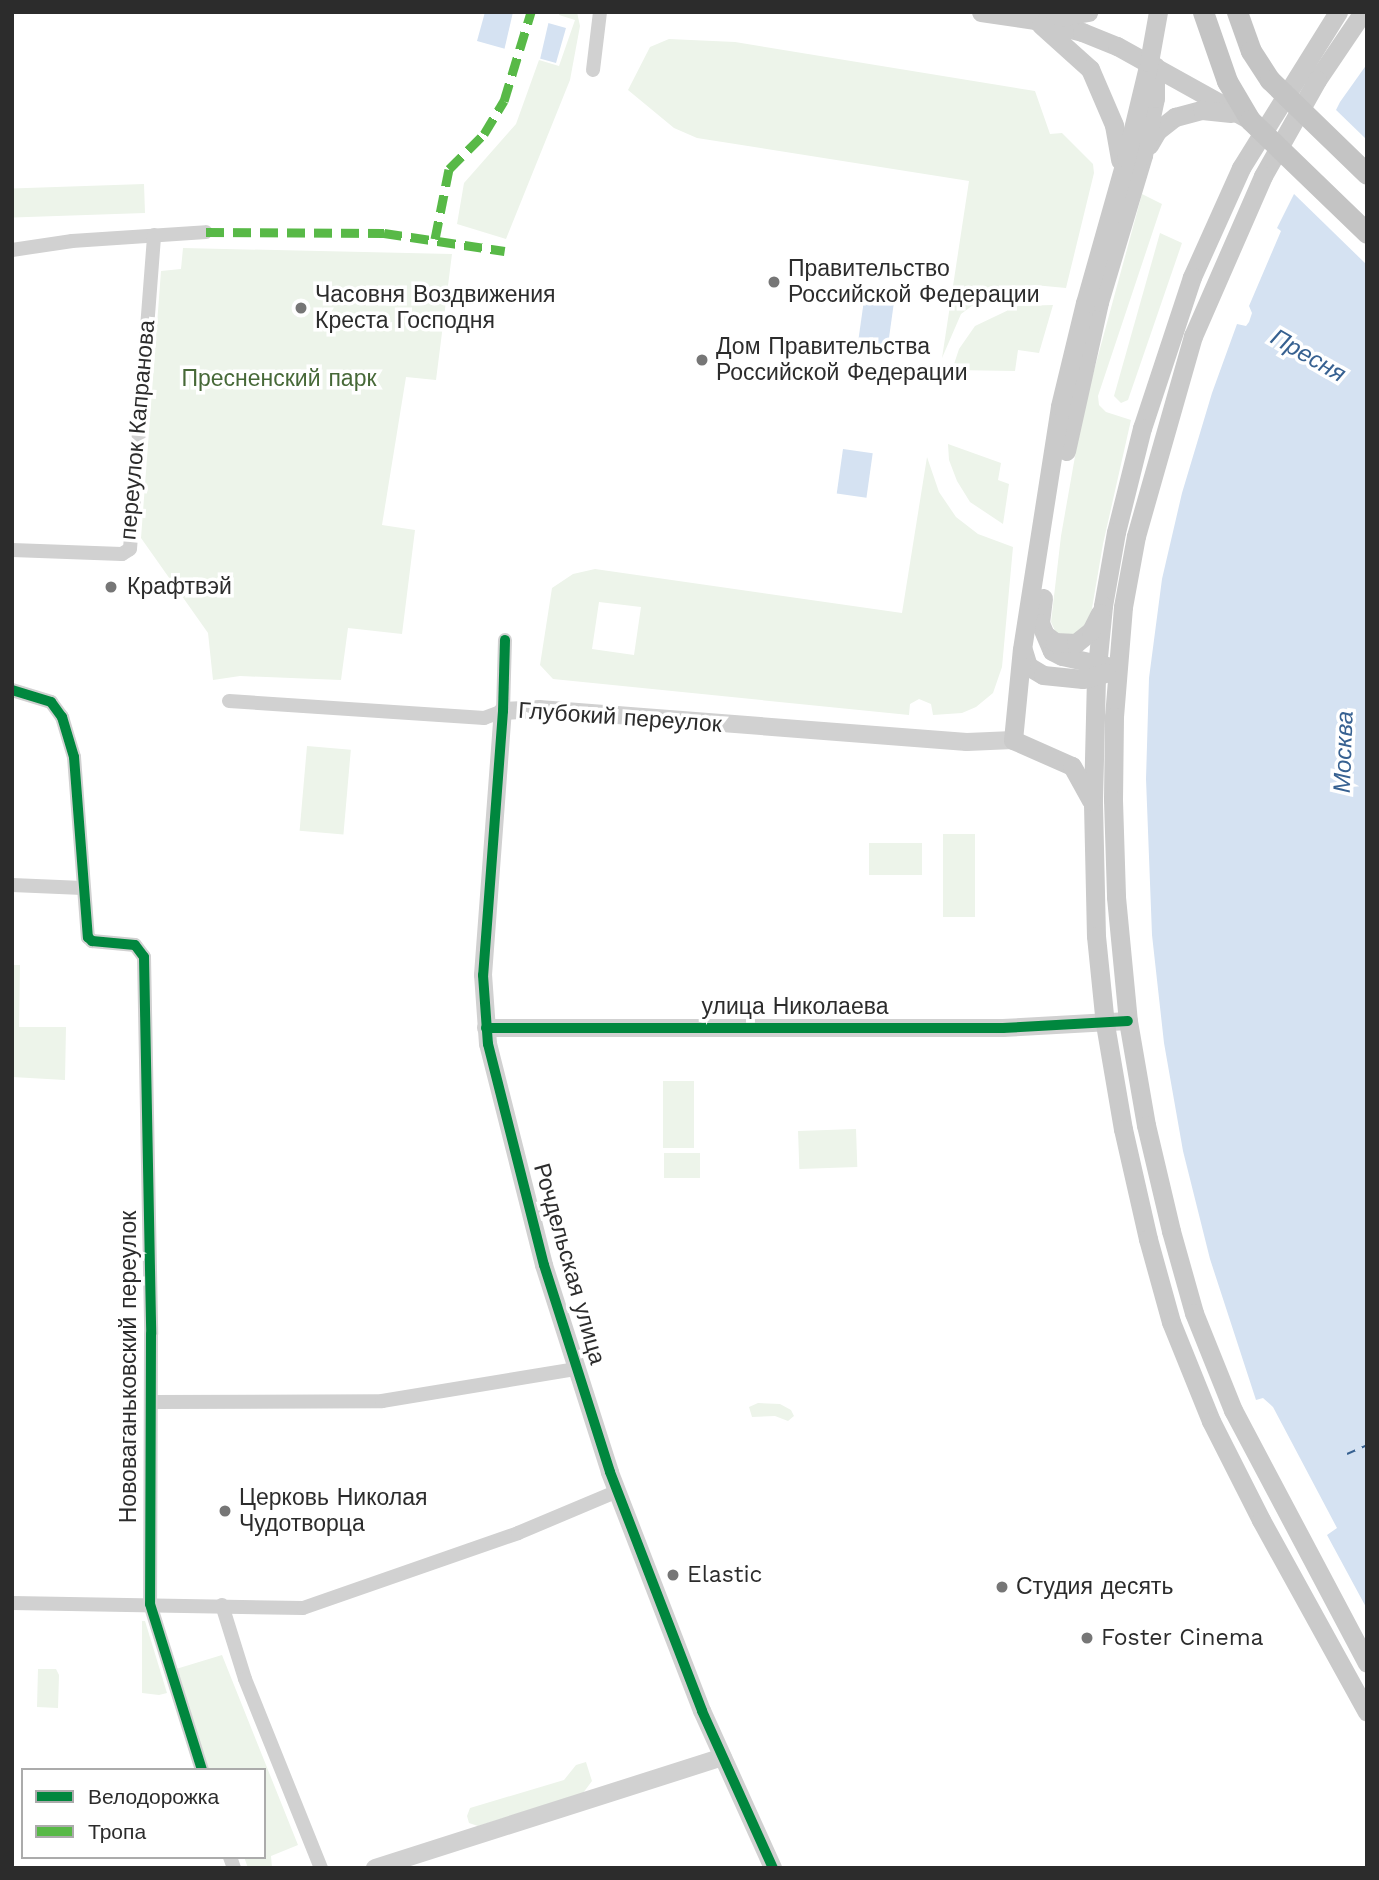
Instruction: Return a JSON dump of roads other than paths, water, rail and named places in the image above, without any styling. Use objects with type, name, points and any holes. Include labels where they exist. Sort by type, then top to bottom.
[{"type":"main road","points":[[981,12],[1035,20],[1082,32],[1152,64],[1250,120],[1367,233]]},
{"type":"main road","points":[[1035,20],[1068,18],[1087,12]]},
{"type":"main road","points":[[1013,740],[1022,649],[1060,406],[1152,64],[1158,12]]},
{"type":"main road","points":[[1203,12],[1227,81],[1250,120]]},
{"type":"main road","points":[[1237,12],[1251,51],[1270,80],[1367,174]]},
{"type":"main road","points":[[1246,12],[1251,51]]},
{"type":"main road","points":[[1338,12],[1241,168],[1192,277],[1142,428],[1116,532],[1103,606],[1097,670],[1093,804],[1096,936],[1105,1024],[1123,1129],[1148,1239],[1189,1372],[1261,1520],[1367,1712]]},
{"type":"main road","points":[[1363,12],[1317,80],[1263,176],[1193,335],[1136,536],[1123,607],[1113,760],[1116,884],[1128,1021],[1146,1125],[1171,1231],[1211,1361],[1283,1508],[1367,1663]]},
{"type":"main road","points":[[1035,20],[1078,55],[1098,85],[1114,125],[1120,155],[1115,195]]},
{"type":"main road","points":[[1097,670],[1052,651],[1040,623],[1074,407],[1099,302],[1143,155],[1156,89],[1152,64]]},
{"type":"main road","points":[[1143,155],[1157,131],[1175,117],[1189,112],[1216,110],[1250,120]]},
{"type":"main road","points":[[1043,632],[1055,642],[1076,643],[1091,631],[1103,606]]},
{"type":"main road","points":[[1022,649],[1028,666],[1035,672],[1059,679]]},
{"type":"main road","points":[[1013,740],[1019,734],[1032,693],[1049,681],[1097,670],[1117,669]]},
{"type":"main road","points":[[1013,740],[1072,766],[1093,804]]},
{"type":"street","points":[[593,70],[600,12]]},
{"type":"street","points":[[12,250],[206,232]]},
{"type":"street","name":"переулок Капранова","points":[[12,550],[122,554],[130,549],[154,235]]},
{"type":"street","name":"Рочдельская улица","points":[[505,640],[503,711],[483,975],[486,1028],[544,1265],[576,1369],[618,1491],[691,1683],[774,1868]]},
{"type":"street","points":[[12,690],[51,702],[62,717],[74,758],[83,888],[12,885]]},
{"type":"street","name":"Глубокий переулок","points":[[229,701],[475,719],[503,711],[538,709],[967,742],[1013,740]]},
{"type":"street","name":"Нововаганьковский переулок","points":[[83,888],[88,937],[92,941],[135,945],[144,957],[150,1604],[201,1768]]},
{"type":"street","name":"улица Николаева","points":[[486,1028],[1003,1028],[1128,1021]]},
{"type":"street","points":[[150,1402],[382,1401],[576,1369]]},
{"type":"street","points":[[12,1603],[311,1606],[518,1533],[618,1491]]},
{"type":"street","points":[[222,1605],[245,1679],[321,1868]]},
{"type":"street","points":[[375,1868],[723,1757]]},
{"type":"water","points":[[485,12],[509,12],[566,28],[556,63],[477,41]]},
{"type":"water","points":[[1367,64],[1367,1609],[1327,1535],[1337,1528],[1273,1407],[1263,1398],[1256,1400],[1210,1259],[1183,1151],[1164,1043],[1152,935],[1146,779],[1149,678],[1162,579],[1182,493],[1212,393],[1237,324],[1246,326],[1249,322],[1252,313],[1249,306],[1281,231],[1277,228],[1340,102]]},
{"type":"water","points":[[864,300],[894,304],[888,347],[858,343]]},
{"type":"water","points":[[843,449],[873,453],[866,498],[837,494]]},
{"type":"place","name":"Правительство Российской Федерации","points":[[774,282]]},
{"type":"place","name":"Часовня Воздвижения Креста Господня","points":[[301,308]]},
{"type":"place","name":"Дом Правительства Российской Федерации","points":[[702,360]]},
{"type":"place","name":"Крафтвэй","points":[[111,587]]},
{"type":"place","name":"Церковь Николая Чудотворца","points":[[225,1511]]},
{"type":"place","name":"Elastic","points":[[673,1575]]},
{"type":"place","name":"Студия десять","points":[[1002,1587]]},
{"type":"place","name":"Foster Cinema","points":[[1087,1638]]},
{"type":"water label","name":"Пресня","points":[[1308,356]]},
{"type":"water label","name":"Москва","points":[[1344,752]]},
{"type":"park label","name":"Пресненский парк","points":[[279,379]]}]
